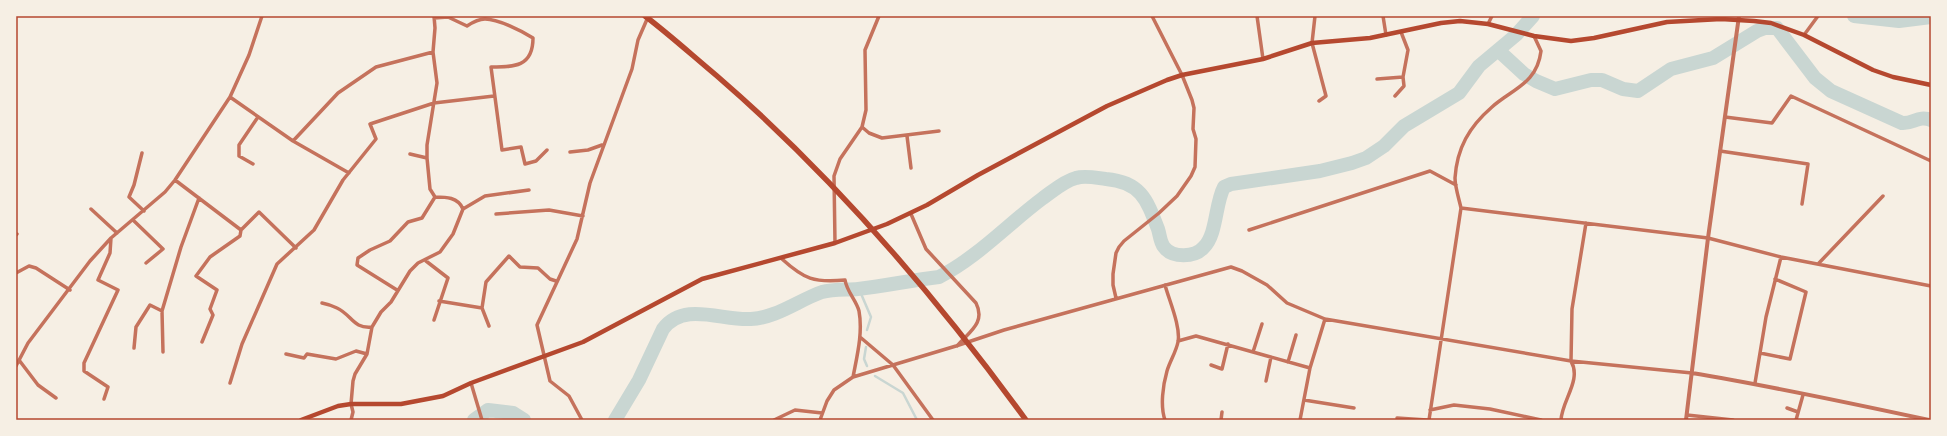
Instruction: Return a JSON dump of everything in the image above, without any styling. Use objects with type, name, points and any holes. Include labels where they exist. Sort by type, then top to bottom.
[{"type":"highway","points":[[647,17],[744,100],[818,169],[912,273],[1000,383],[1026,420]]},
{"type":"main road","points":[[301,420],[338,406],[351,404],[401,404],[443,396],[471,383],[544,358],[583,342],[702,279],[835,244],[911,214],[978,175],[1107,106],[1182,75],[1263,60],[1312,43],[1386,35],[1448,22],[1460,21],[1488,24],[1506,30],[1534,36],[1571,41],[1667,22],[1739,18],[1771,23],[1804,34],[1873,70],[1893,77],[1931,85]]},
{"type":"street","points":[[16,366],[28,343],[70,290],[90,261],[117,233],[165,192],[175,180],[230,97],[249,55],[262,16]]},
{"type":"street","points":[[835,244],[834,176],[840,159],[862,127],[866,110],[865,50],[879,16]]},
{"type":"street","points":[[1116,298],[1113,285],[1116,253],[1124,241],[1148,223],[1185,186],[1195,167],[1196,139],[1193,129],[1194,108],[1182,75],[1152,16]]},
{"type":"street","points":[[1257,16],[1263,60]]},
{"type":"street","points":[[1315,16],[1312,43],[1326,96],[1319,101]]},
{"type":"street","points":[[1382,16],[1386,35]]},
{"type":"street","points":[[1488,24],[1492,16]]},
{"type":"street","points":[[1804,34],[1818,16]]},
{"type":"street","points":[[435,197],[430,189],[427,158],[427,145],[437,83],[433,52],[434,17],[448,17],[467,26],[476,20],[487,19],[523,31],[532,38],[533,47],[526,60],[521,65],[491,67],[494,96],[502,150],[521,147],[526,164],[536,160],[547,150]]},
{"type":"street","points":[[582,420],[569,396],[550,380],[537,325],[556,281],[577,239],[590,183],[602,144],[632,69],[638,40],[647,17]]},
{"type":"street","points":[[1733,420],[1687,418],[1708,238],[1739,18]]},
{"type":"street","points":[[1395,96],[1404,86],[1403,77],[1408,50],[1401,32]]},
{"type":"street","points":[[1397,418],[1428,420],[1442,339],[1461,208],[1455,179],[1461,146],[1471,128],[1492,106],[1516,91],[1533,74],[1541,51],[1534,36]]},
{"type":"street","points":[[293,141],[338,93],[376,67],[433,52]]},
{"type":"street","points":[[1377,79],[1403,77]]},
{"type":"street","points":[[230,383],[242,344],[264,289],[277,264],[314,230],[349,173],[376,139],[370,124],[434,104],[494,96]]},
{"type":"street","points":[[1725,118],[1772,123],[1791,96],[1931,161]]},
{"type":"street","points":[[230,97],[293,141],[349,173]]},
{"type":"street","points":[[253,164],[239,156],[240,145],[258,118]]},
{"type":"street","points":[[862,127],[869,133],[882,138],[939,131]]},
{"type":"street","points":[[907,136],[911,168]]},
{"type":"street","points":[[570,152],[588,150],[602,144]]},
{"type":"street","points":[[1720,151],[1808,164],[1802,204]]},
{"type":"street","points":[[142,153],[134,185],[129,197],[144,211]]},
{"type":"street","points":[[410,154],[427,158]]},
{"type":"street","points":[[1249,230],[1430,171],[1456,185]]},
{"type":"street","points":[[175,180],[241,230]]},
{"type":"street","points":[[351,420],[354,412],[351,404],[355,374],[367,354],[372,327],[381,312],[391,302],[410,271],[418,263],[426,261],[440,252],[447,244],[463,209],[485,196],[529,190]]},
{"type":"street","points":[[1819,263],[1884,196]]},
{"type":"street","points":[[435,197],[452,198],[461,204],[463,209]]},
{"type":"street","points":[[397,290],[357,265],[358,258],[370,250],[390,241],[408,222],[422,218],[435,197]]},
{"type":"street","points":[[163,352],[162,311],[180,247],[199,198]]},
{"type":"street","points":[[1461,208],[1708,238],[1781,257],[1819,263],[1931,286]]},
{"type":"street","points":[[91,209],[117,233]]},
{"type":"street","points":[[496,214],[549,210],[583,216]]},
{"type":"street","points":[[202,342],[213,315],[210,309],[217,290],[196,276],[210,257],[240,236],[241,230],[259,212],[296,248]]},
{"type":"street","points":[[911,214],[926,249],[976,303],[980,315],[978,323],[956,346]]},
{"type":"street","points":[[133,220],[164,249],[146,263]]},
{"type":"street","points":[[1561,420],[1561,410],[1573,383],[1575,367],[1571,361],[1572,309],[1586,223]]},
{"type":"street","points":[[104,399],[108,387],[84,371],[84,363],[118,290],[98,280],[110,253],[112,238]]},
{"type":"street","points":[[489,326],[482,308],[486,282],[509,256],[520,267],[538,268],[550,279],[556,281]]},
{"type":"street","points":[[1755,383],[1766,317],[1781,257]]},
{"type":"street","points":[[782,259],[803,276],[826,282],[845,280],[850,295],[859,310],[860,337],[853,377]]},
{"type":"street","points":[[426,261],[448,278],[439,301],[434,320]]},
{"type":"street","points":[[16,273],[30,266],[36,268],[70,290]]},
{"type":"street","points":[[820,420],[827,401],[834,390],[853,377],[1004,330],[1116,298],[1221,269],[1236,268],[1267,285],[1287,303],[1325,319],[1571,361],[1692,373],[1755,383],[1803,395],[1929,420]]},
{"type":"street","points":[[1760,353],[1790,359],[1806,292],[1775,279]]},
{"type":"street","points":[[1164,285],[1175,317],[1178,341],[1167,372],[1163,390],[1165,420]]},
{"type":"street","points":[[439,301],[482,308]]},
{"type":"street","points":[[322,303],[339,308],[357,325],[364,328],[372,327]]},
{"type":"street","points":[[134,348],[136,327],[150,305],[162,311]]},
{"type":"street","points":[[1300,420],[1310,368],[1325,319]]},
{"type":"street","points":[[1253,352],[1262,324]]},
{"type":"street","points":[[1288,362],[1296,335]]},
{"type":"street","points":[[1178,341],[1196,336],[1310,368]]},
{"type":"street","points":[[860,337],[893,365],[933,420]]},
{"type":"street","points":[[1211,365],[1222,369],[1228,344]]},
{"type":"street","points":[[286,354],[304,358],[307,354],[336,359],[356,351],[367,354]]},
{"type":"street","points":[[16,354],[21,354]]},
{"type":"street","points":[[1266,381],[1271,357]]},
{"type":"street","points":[[19,360],[38,385],[56,398]]},
{"type":"street","points":[[471,383],[482,420]]},
{"type":"street","points":[[1796,420],[1803,395]]},
{"type":"street","points":[[1304,400],[1354,408]]},
{"type":"street","points":[[1430,410],[1454,405],[1490,409],[1541,420]]},
{"type":"street","points":[[1787,408],[1798,412]]},
{"type":"street","points":[[774,420],[796,410],[822,414]]},
{"type":"street","points":[[1221,420],[1222,412]]},
{"type":"waterway","points":[[615,420],[639,380],[663,329],[672,321],[682,316],[692,314],[704,314],[740,319],[760,318],[778,312],[822,292],[831,290],[868,288],[939,277],[967,260],[1055,189],[1067,181],[1076,178],[1095,177],[1118,181],[1135,188],[1146,201],[1158,229],[1162,243],[1168,251],[1178,255],[1189,255],[1200,251],[1211,235],[1224,187],[1231,184],[1320,171],[1366,158],[1384,146],[1404,126],[1459,93],[1479,66],[1516,35],[1533,16]]},
{"type":"waterway","points":[[1854,16],[1899,21],[1931,17]]},
{"type":"waterway","points":[[1499,51],[1524,74],[1555,89],[1591,80],[1602,80],[1623,89],[1638,91],[1671,69],[1713,58],[1757,31],[1765,28],[1777,28],[1815,78],[1831,91],[1902,123],[1923,118],[1931,120]]},
{"type":"waterway","points":[[859,289],[871,317],[867,330]]},
{"type":"waterway","points":[[866,347],[864,359],[867,366]]},
{"type":"waterway","points":[[875,376],[903,393],[917,420]]},
{"type":"waterway","points":[[474,420],[488,410],[513,413],[524,420]]}]
